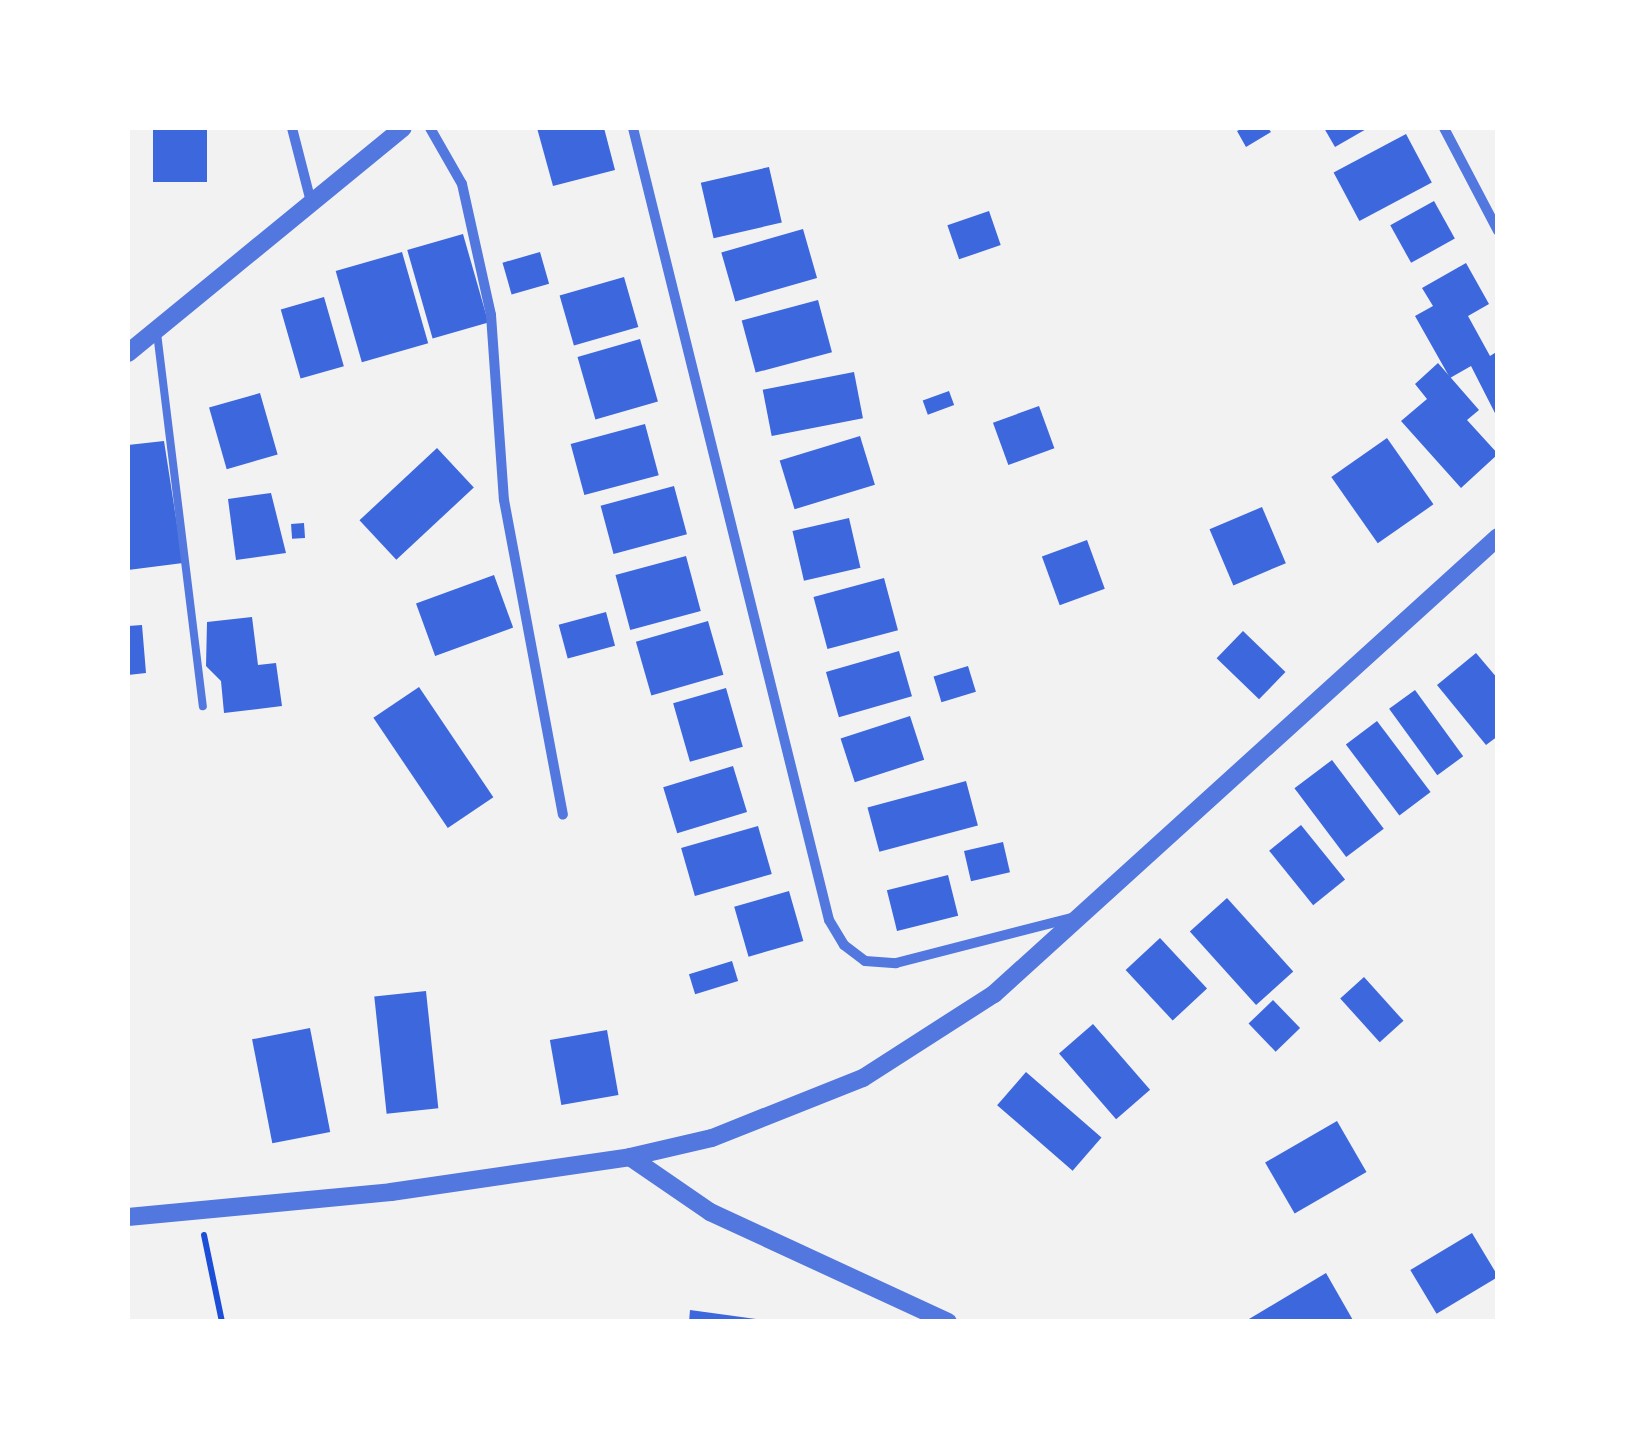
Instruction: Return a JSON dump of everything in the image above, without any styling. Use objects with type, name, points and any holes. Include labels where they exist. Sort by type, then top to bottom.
[{"type":"street","points":[[292,128],[311,202]]},
{"type":"street","points":[[128,353],[403,128]]},
{"type":"street","points":[[430,128],[468,202],[492,315],[504,500],[563,815]]},
{"type":"street","points":[[633,128],[830,920],[844,945],[865,961],[896,963],[1084,914]]},
{"type":"street","points":[[1444,128],[1498,231]]},
{"type":"street","points":[[128,1217],[200,1214],[630,1158],[712,1138],[877,1070],[970,1012],[1084,914],[1498,537]]},
{"type":"street","points":[[630,1158],[710,1212],[948,1322]]},
{"type":"lane","points":[[156,330],[203,706]]},
{"type":"path","points":[[200,1214],[222,1322]]},
{"type":"building","points":[[153,128],[207,128],[207,182],[153,182]]},
{"type":"building","points":[[537,128],[604,128],[615,170],[553,186]]},
{"type":"building","points":[[1268,128],[1271,132],[1246,147],[1237,131]]},
{"type":"building","points":[[1324,128],[1368,128],[1335,147]]},
{"type":"building","points":[[1406,134],[1432,183],[1359,221],[1334,172]]},
{"type":"building","points":[[769,167],[782,223],[714,238],[701,183]]},
{"type":"building","points":[[1434,201],[1455,239],[1411,263],[1390,225]]},
{"type":"building","points":[[989,211],[1001,245],[959,259],[947,225]]},
{"type":"building","points":[[803,229],[817,278],[735,301],[721,252]]},
{"type":"building","points":[[463,234],[488,322],[433,338],[407,250]]},
{"type":"building","points":[[402,252],[428,343],[362,362],[336,271]]},
{"type":"building","points":[[540,252],[549,284],[512,294],[503,263]]},
{"type":"building","points":[[1466,263],[1489,304],[1468,316],[1490,356],[1498,351],[1498,419],[1471,366],[1450,378],[1415,316],[1433,306],[1422,288]]},
{"type":"building","points":[[624,277],[638,327],[574,345],[560,295]]},
{"type":"building","points":[[324,297],[344,366],[301,379],[281,309]]},
{"type":"building","points":[[818,300],[832,352],[756,373],[742,320]]},
{"type":"building","points":[[640,339],[658,401],[595,419],[578,357]]},
{"type":"building","points":[[1438,363],[1479,410],[1467,420],[1498,454],[1461,488],[1401,421],[1427,399],[1415,384]]},
{"type":"building","points":[[854,372],[863,418],[772,436],[763,390]]},
{"type":"building","points":[[949,391],[954,405],[928,415],[923,401]]},
{"type":"building","points":[[260,393],[278,455],[227,469],[209,408]]},
{"type":"building","points":[[1039,406],[1054,448],[1008,465],[993,423]]},
{"type":"building","points":[[645,424],[659,475],[584,495],[571,444]]},
{"type":"building","points":[[860,436],[875,485],[795,509],[780,461]]},
{"type":"building","points":[[1387,438],[1433,504],[1378,543],[1331,477]]},
{"type":"building","points":[[164,441],[183,563],[128,570],[128,445]]},
{"type":"building","points":[[437,448],[474,487],[396,560],[359,520]]},
{"type":"building","points":[[674,486],[687,534],[614,554],[601,506]]},
{"type":"building","points":[[271,493],[286,553],[236,560],[228,499]]},
{"type":"building","points":[[1262,507],[1286,563],[1233,585],[1210,529]]},
{"type":"building","points":[[849,518],[860,568],[804,581],[792,531]]},
{"type":"building","points":[[304,523],[305,538],[292,539],[291,524]]},
{"type":"building","points":[[1087,540],[1105,589],[1060,605],[1042,556]]},
{"type":"building","points":[[686,556],[701,611],[630,630],[615,575]]},
{"type":"building","points":[[494,575],[513,628],[435,656],[416,603]]},
{"type":"building","points":[[884,578],[898,630],[827,649],[813,597]]},
{"type":"building","points":[[606,612],[615,646],[568,658],[559,625]]},
{"type":"building","points":[[252,617],[258,665],[276,663],[282,706],[224,713],[221,681],[206,666],[207,622]]},
{"type":"building","points":[[708,621],[723,675],[651,696],[636,642]]},
{"type":"building","points":[[142,625],[146,673],[128,675],[128,626]]},
{"type":"building","points":[[1243,631],[1285,672],[1259,699],[1217,658]]},
{"type":"building","points":[[899,651],[912,696],[839,717],[826,672]]},
{"type":"building","points":[[1476,653],[1498,679],[1498,736],[1486,745],[1437,685]]},
{"type":"building","points":[[968,666],[976,692],[941,702],[934,677]]},
{"type":"building","points":[[419,687],[493,797],[448,828],[373,718]]},
{"type":"building","points":[[726,688],[743,747],[690,762],[673,703]]},
{"type":"building","points":[[1415,690],[1463,756],[1437,775],[1389,709]]},
{"type":"building","points":[[910,716],[924,760],[855,782],[841,739]]},
{"type":"building","points":[[1377,721],[1431,792],[1399,816],[1346,744]]},
{"type":"building","points":[[1332,760],[1384,829],[1346,857],[1294,788]]},
{"type":"building","points":[[733,766],[747,812],[677,833],[663,787]]},
{"type":"building","points":[[966,781],[978,825],[879,852],[867,807]]},
{"type":"building","points":[[1301,825],[1345,879],[1313,905],[1269,851]]},
{"type":"building","points":[[758,826],[772,874],[695,896],[681,848]]},
{"type":"building","points":[[1003,842],[1010,872],[971,881],[964,851]]},
{"type":"building","points":[[948,875],[958,916],[897,931],[887,890]]},
{"type":"building","points":[[789,891],[803,941],[749,957],[734,907]]},
{"type":"building","points":[[1227,898],[1293,972],[1256,1005],[1190,931]]},
{"type":"building","points":[[1160,938],[1207,988],[1173,1021],[1126,970]]},
{"type":"building","points":[[732,961],[738,981],[695,994],[689,974]]},
{"type":"building","points":[[1364,977],[1403,1021],[1380,1042],[1340,998]]},
{"type":"building","points":[[426,991],[438,1108],[387,1114],[374,996]]},
{"type":"building","points":[[1273,1000],[1300,1028],[1276,1052],[1249,1024]]},
{"type":"building","points":[[1093,1024],[1150,1090],[1116,1119],[1059,1054]]},
{"type":"building","points":[[310,1028],[330,1132],[272,1143],[252,1039]]},
{"type":"building","points":[[607,1030],[618,1095],[561,1105],[550,1040]]},
{"type":"building","points":[[1026,1072],[1101,1138],[1073,1171],[997,1105]]},
{"type":"building","points":[[1337,1121],[1366,1172],[1295,1214],[1265,1162]]},
{"type":"building","points":[[1472,1233],[1498,1277],[1437,1314],[1410,1270]]},
{"type":"building","points":[[1326,1273],[1354,1322],[1244,1322]]},
{"type":"building","points":[[690,1310],[756,1319],[756,1322],[689,1322]]}]
